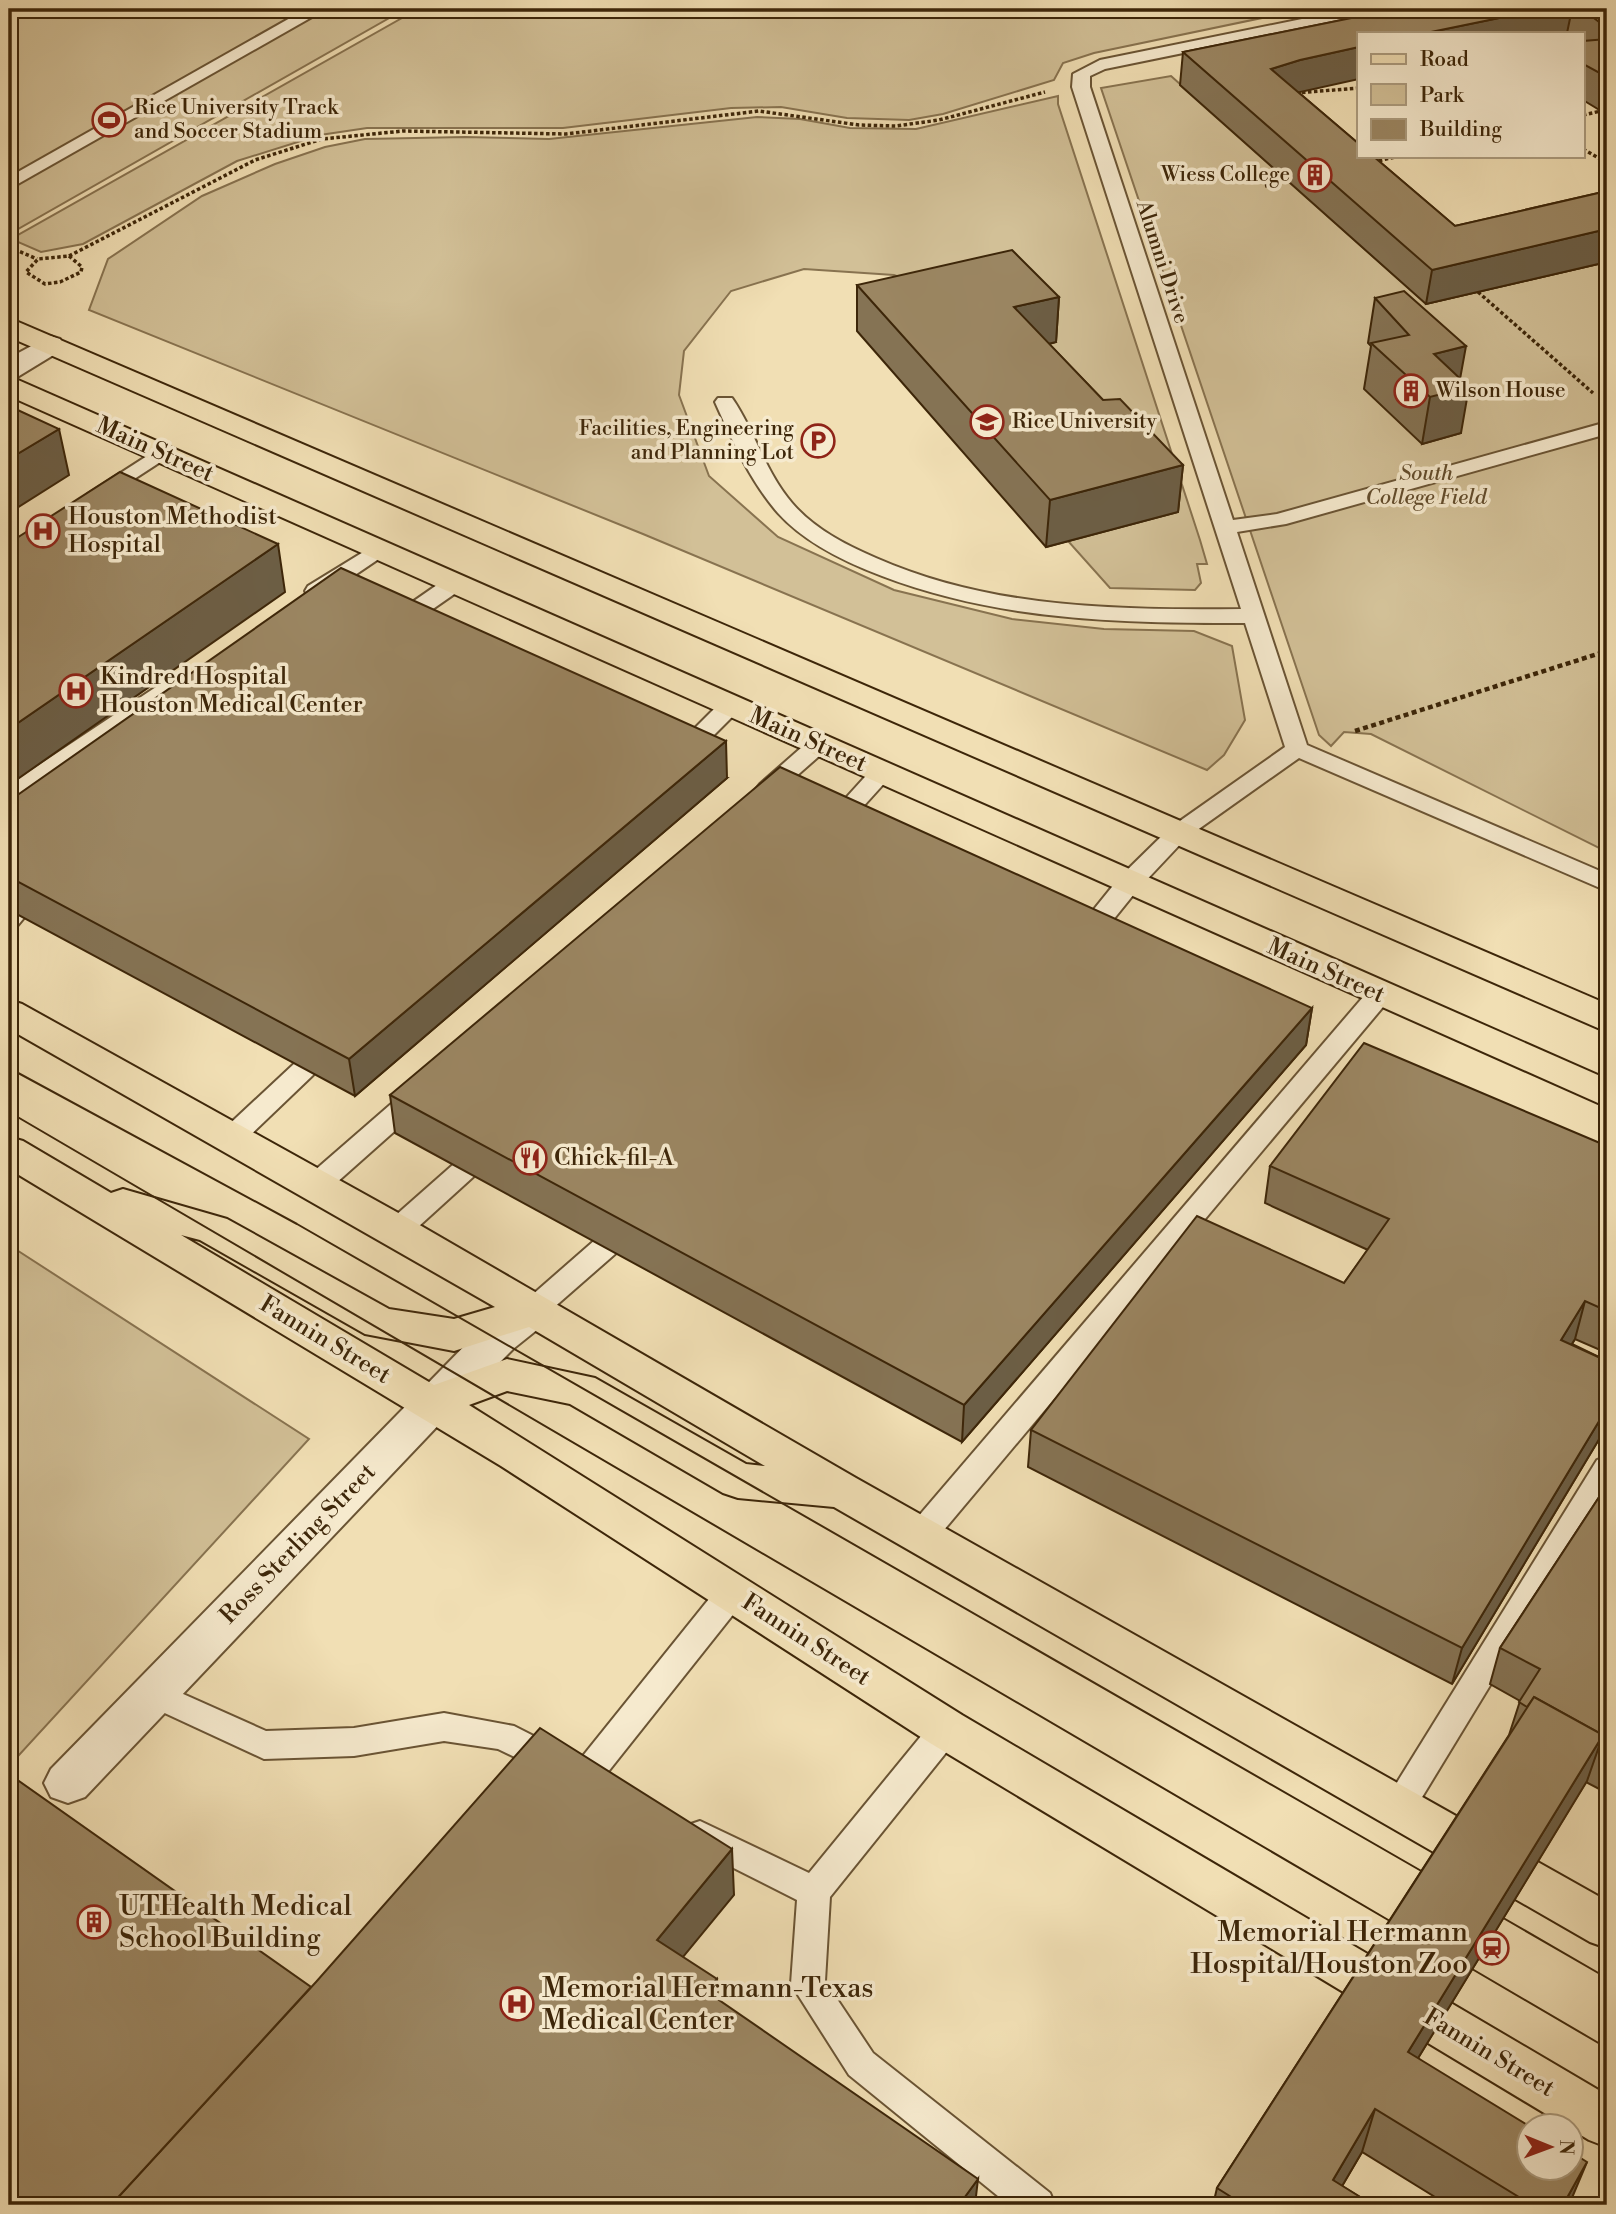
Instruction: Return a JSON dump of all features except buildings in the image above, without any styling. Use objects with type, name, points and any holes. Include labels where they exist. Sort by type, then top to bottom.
[{"type":"main road","points":[[9,327],[1607,1019]]},
{"type":"main road","name":"Main Street","points":[[9,385],[1607,1094]]},
{"type":"main road","points":[[9,1013],[397,1230],[841,1490],[1399,1807],[1510,1856],[1607,1926]]},
{"type":"main road","name":"Fannin Street","points":[[9,1151],[432,1404],[946,1729],[1607,2123]]},
{"type":"main road","points":[[74,1190],[213,1229],[380,1323],[454,1335],[533,1310]]},
{"type":"main road","points":[[432,1404],[479,1383],[507,1375],[580,1390],[738,1481],[841,1490]]},
{"type":"street","points":[[9,370],[50,345]]},
{"type":"street","name":"Ross Sterling Street","points":[[68,1783],[432,1404],[498,1338],[533,1310]]},
{"type":"lane","points":[[9,184],[318,9]]},
{"type":"lane","name":"Alumni Drive","points":[[1297,749],[1081,87],[1082,74],[1100,65],[1374,9]]},
{"type":"lane","points":[[725,402],[741,439],[786,508],[841,551],[898,576],[958,596],[1065,614],[1254,616]]},
{"type":"lane","points":[[1225,527],[1279,520],[1607,428]]},
{"type":"lane","points":[[86,502],[161,453]]},
{"type":"lane","points":[[299,602],[378,549]]},
{"type":"lane","points":[[393,626],[455,583]]},
{"type":"lane","points":[[9,796],[195,672]]},
{"type":"lane","points":[[680,756],[730,706]]},
{"type":"lane","points":[[768,789],[818,745]]},
{"type":"lane","points":[[1081,942],[1129,883],[1178,833],[1297,749],[1607,883]]},
{"type":"lane","points":[[832,827],[881,773]]},
{"type":"lane","points":[[922,1534],[1379,995]]},
{"type":"lane","points":[[231,1138],[304,1069]]},
{"type":"lane","points":[[316,1185],[407,1105]]},
{"type":"lane","points":[[397,1230],[464,1170]]},
{"type":"lane","points":[[533,1310],[605,1247]]},
{"type":"lane","points":[[1399,1807],[1607,1468]]},
{"type":"lane","points":[[154,1693],[264,1745],[354,1742],[444,1727],[503,1736],[597,1783],[732,1592]]},
{"type":"lane","points":[[946,1729],[814,1892],[808,1984],[861,2064],[1037,2205]]},
{"type":"lane","points":[[669,1819],[814,1892]]},
{"type":"path","points":[[1296,93],[1357,88]]},
{"type":"path","points":[[9,247],[38,259],[69,256],[107,241],[226,173],[280,151],[330,137],[364,132],[472,131],[540,135],[615,129],[721,113],[760,111],[802,113],[874,126],[918,124],[960,116],[1047,92]]},
{"type":"path","points":[[1584,115],[1601,111]]},
{"type":"path","points":[[1584,150],[1607,163]]},
{"type":"path","points":[[1366,163],[1390,158]]},
{"type":"path","points":[[1265,186],[1287,181]]},
{"type":"path","points":[[38,259],[27,268],[28,277],[41,283],[60,283],[81,272],[80,262],[69,256]]},
{"type":"path","points":[[1478,292],[1598,396]]},
{"type":"path","points":[[1324,761],[1354,731],[1607,651]]},
{"type":"green space","name":"Rice University Track and Soccer Stadium","points":[[9,9],[405,9],[11,233]]},
{"type":"green space","points":[[418,9],[1305,9],[1094,53],[1063,63],[1054,80],[943,114],[909,120],[847,118],[781,107],[731,108],[563,128],[367,128],[320,135],[237,161],[83,244],[41,252],[11,239]]},
{"type":"green space","name":"South College Field","points":[[1171,76],[1426,304],[1607,262],[1607,852],[1371,734],[1344,732],[1331,746],[1319,735],[1101,88]]},
{"type":"green space","points":[[1058,96],[1058,104],[1207,564],[1197,564],[1201,583],[1195,590],[1110,588],[1068,541],[1012,353],[1055,342],[960,299],[894,275],[804,269],[731,291],[684,351],[679,395],[709,476],[778,537],[894,590],[1012,619],[1104,629],[1194,631],[1232,646],[1245,720],[1224,755],[1207,770],[643,534],[89,310],[108,259],[202,196],[275,164],[325,147],[365,139],[549,139],[757,117],[800,119],[850,128],[916,129]]},
{"type":"green space","points":[[9,1245],[309,1439],[9,1766]]},
{"type":"tram line","points":[[9,1068],[297,1224],[1437,1880]]},
{"type":"tram line","points":[[9,1112],[1407,1931]]},
{"type":"tram line","points":[[1486,1908],[1607,1978]]},
{"type":"tram line","points":[[1455,1959],[1607,2048]]},
{"type":"place","name":"Rice University Track and Soccer Stadium","points":[[109,120]]},
{"type":"place","name":"Wiess College","points":[[1315,175]]},
{"type":"place","name":"Wilson House","points":[[1411,391]]},
{"type":"place","name":"Rice University","points":[[987,422]]},
{"type":"place","name":"Facilities, Engineering and Planning Lot","points":[[818,441]]},
{"type":"place","name":"Houston Methodist Hospital","points":[[43,531]]},
{"type":"place","name":"Kindred Hospital Houston Medical Center","points":[[76,691]]},
{"type":"place","name":"Chick-fil-A","points":[[530,1158]]},
{"type":"place","name":"UTHealth Medical School Building","points":[[94,1922]]},
{"type":"place","name":"Memorial Hermann Hospital/Houston Zoo","points":[[1492,1948]]},
{"type":"place","name":"Memorial Hermann-Texas Medical Center","points":[[517,2004]]}]
